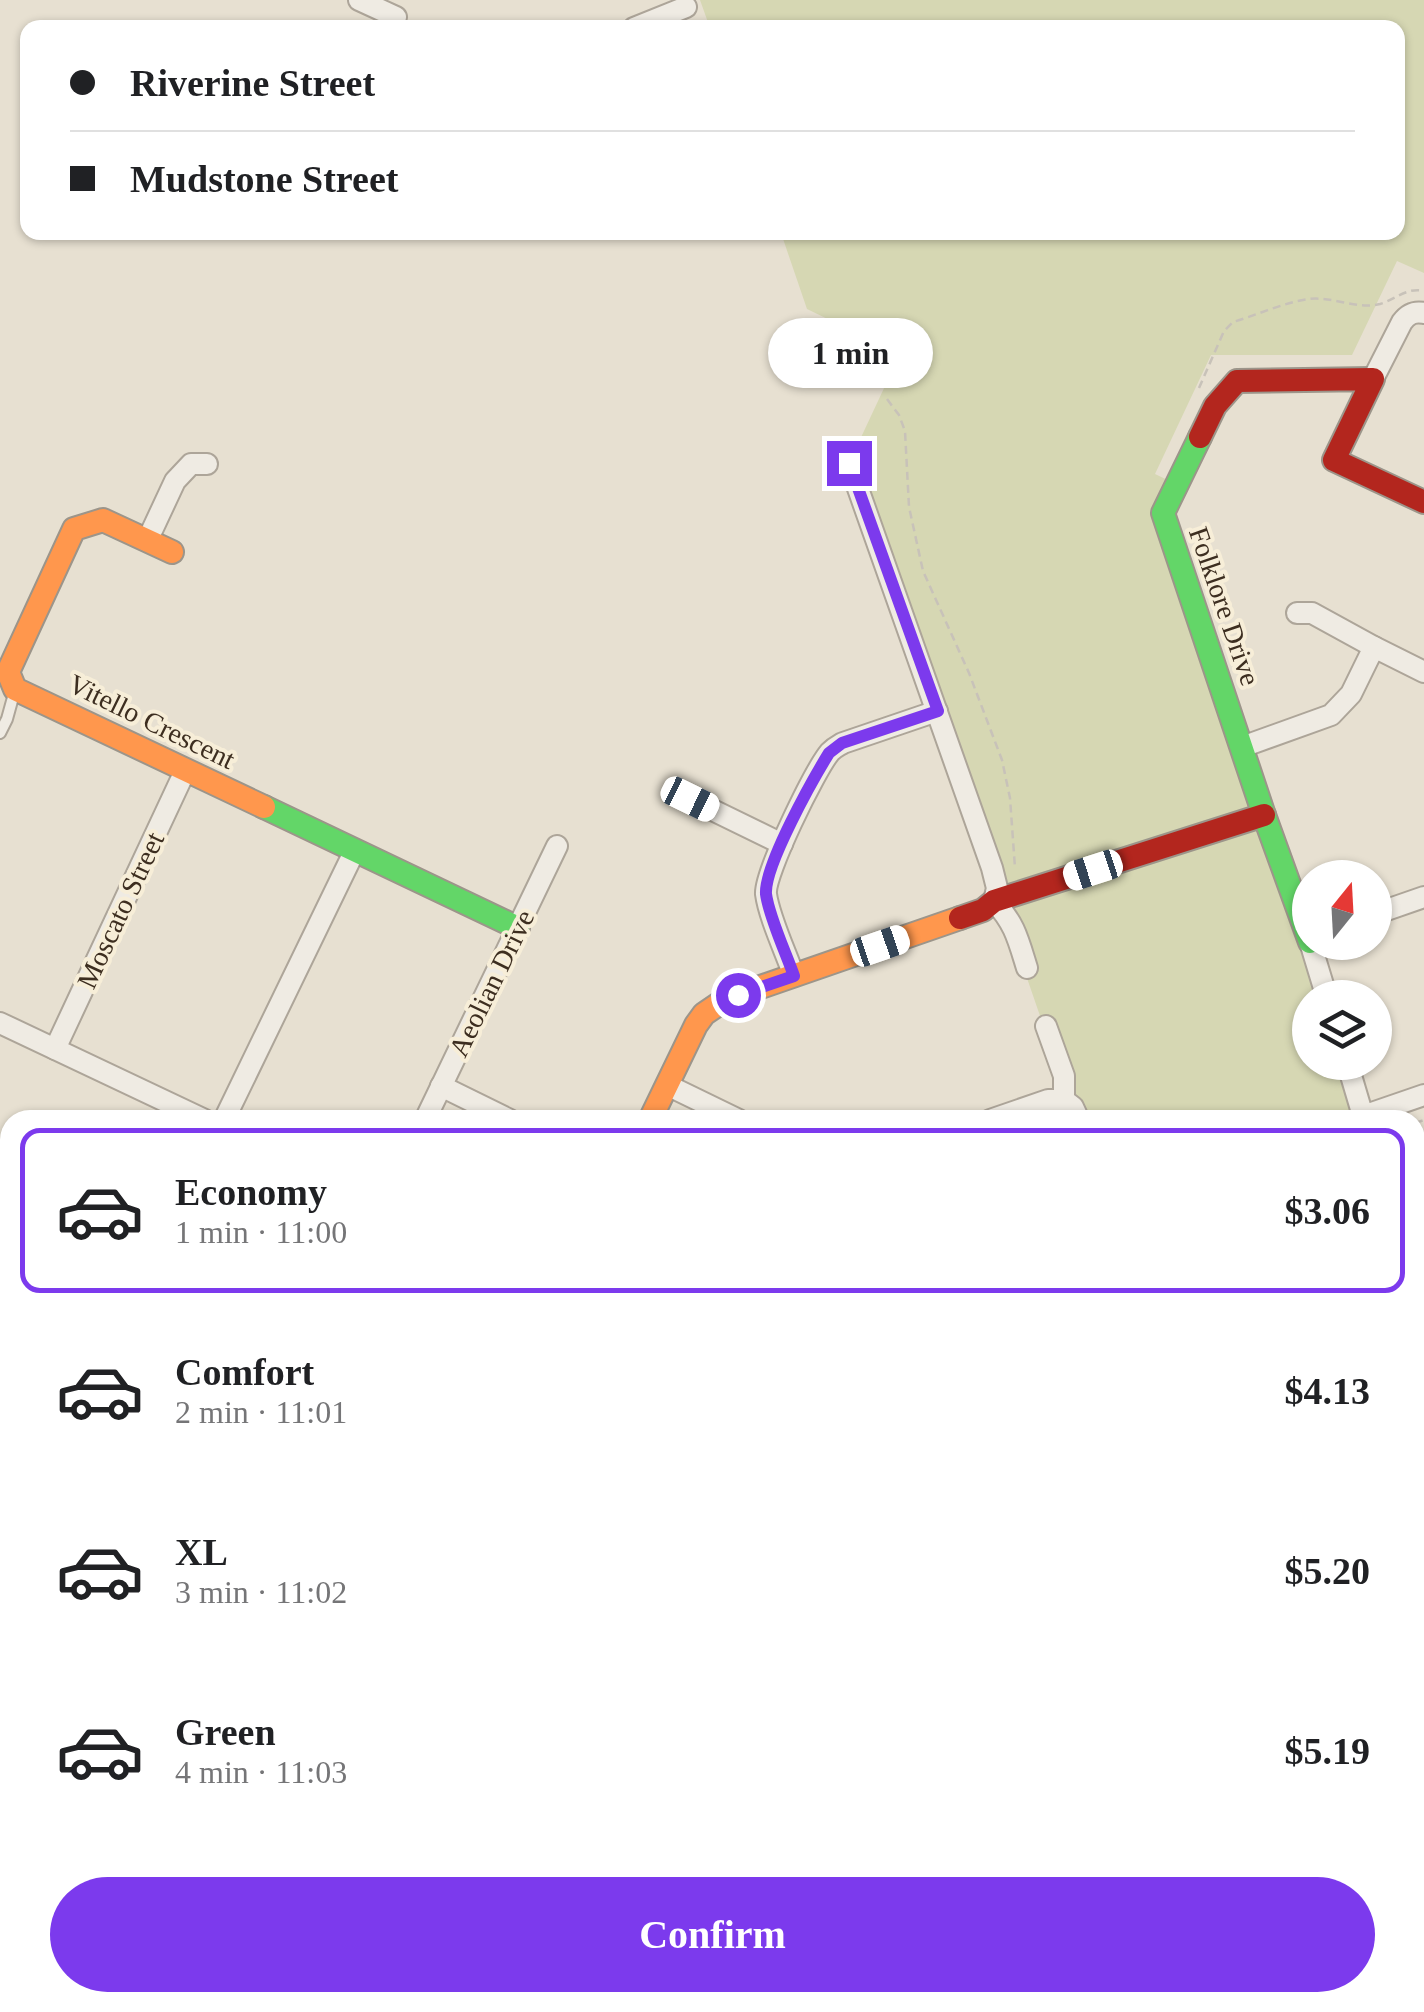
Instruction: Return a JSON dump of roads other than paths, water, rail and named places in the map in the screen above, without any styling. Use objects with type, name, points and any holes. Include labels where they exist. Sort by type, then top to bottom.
[{"type":"street","points":[[359,0],[397,15]]},
{"type":"street","points":[[650,20],[684,3]]},
{"type":"street","points":[[1424,313],[1407,315],[1402,322],[1334,460],[1424,502]]},
{"type":"street","name":"Folklore Drive","points":[[1292,891],[1162,513],[1215,406],[1237,381],[1373,379]]},
{"type":"street","points":[[849,463],[996,880],[994,901]]},
{"type":"street","points":[[147,541],[176,480],[192,464],[207,464]]},
{"type":"street","points":[[15,689],[8,672],[74,529],[104,520],[172,552]]},
{"type":"street","points":[[1296,612],[1312,613],[1424,672]]},
{"type":"street","points":[[1242,747],[1330,715],[1351,694],[1374,648]]},
{"type":"street","name":"Vitello Crescent","points":[[15,689],[518,928]]},
{"type":"street","points":[[794,976],[766,891],[782,844],[824,762],[835,747],[938,711]]},
{"type":"street","name":"Moscato Street","points":[[55,1049],[185,771]]},
{"type":"street","points":[[690,799],[782,844]]},
{"type":"street","points":[[655,1110],[696,1025],[704,1014],[726,999],[983,910],[994,901],[1264,815]]},
{"type":"street","name":"Aeolian Drive","points":[[430,1110],[557,846]]},
{"type":"street","points":[[229,1110],[354,852]]},
{"type":"street","points":[[1392,908],[1424,898]]},
{"type":"street","points":[[994,901],[1014,928],[1027,968]]},
{"type":"street","points":[[0,1023],[185,1110]]},
{"type":"street","points":[[1046,1026],[1064,1076],[1064,1100]]},
{"type":"street","points":[[1352,1080],[1361,1110]]},
{"type":"street","points":[[667,1085],[718,1110]]},
{"type":"street","points":[[441,1086],[490,1110]]},
{"type":"street","points":[[1380,1110],[1424,1095]]},
{"type":"street","points":[[1019,1110],[1048,1100],[1064,1100],[1074,1110]]},
{"type":"lane","points":[[0,733],[15,689]]}]
